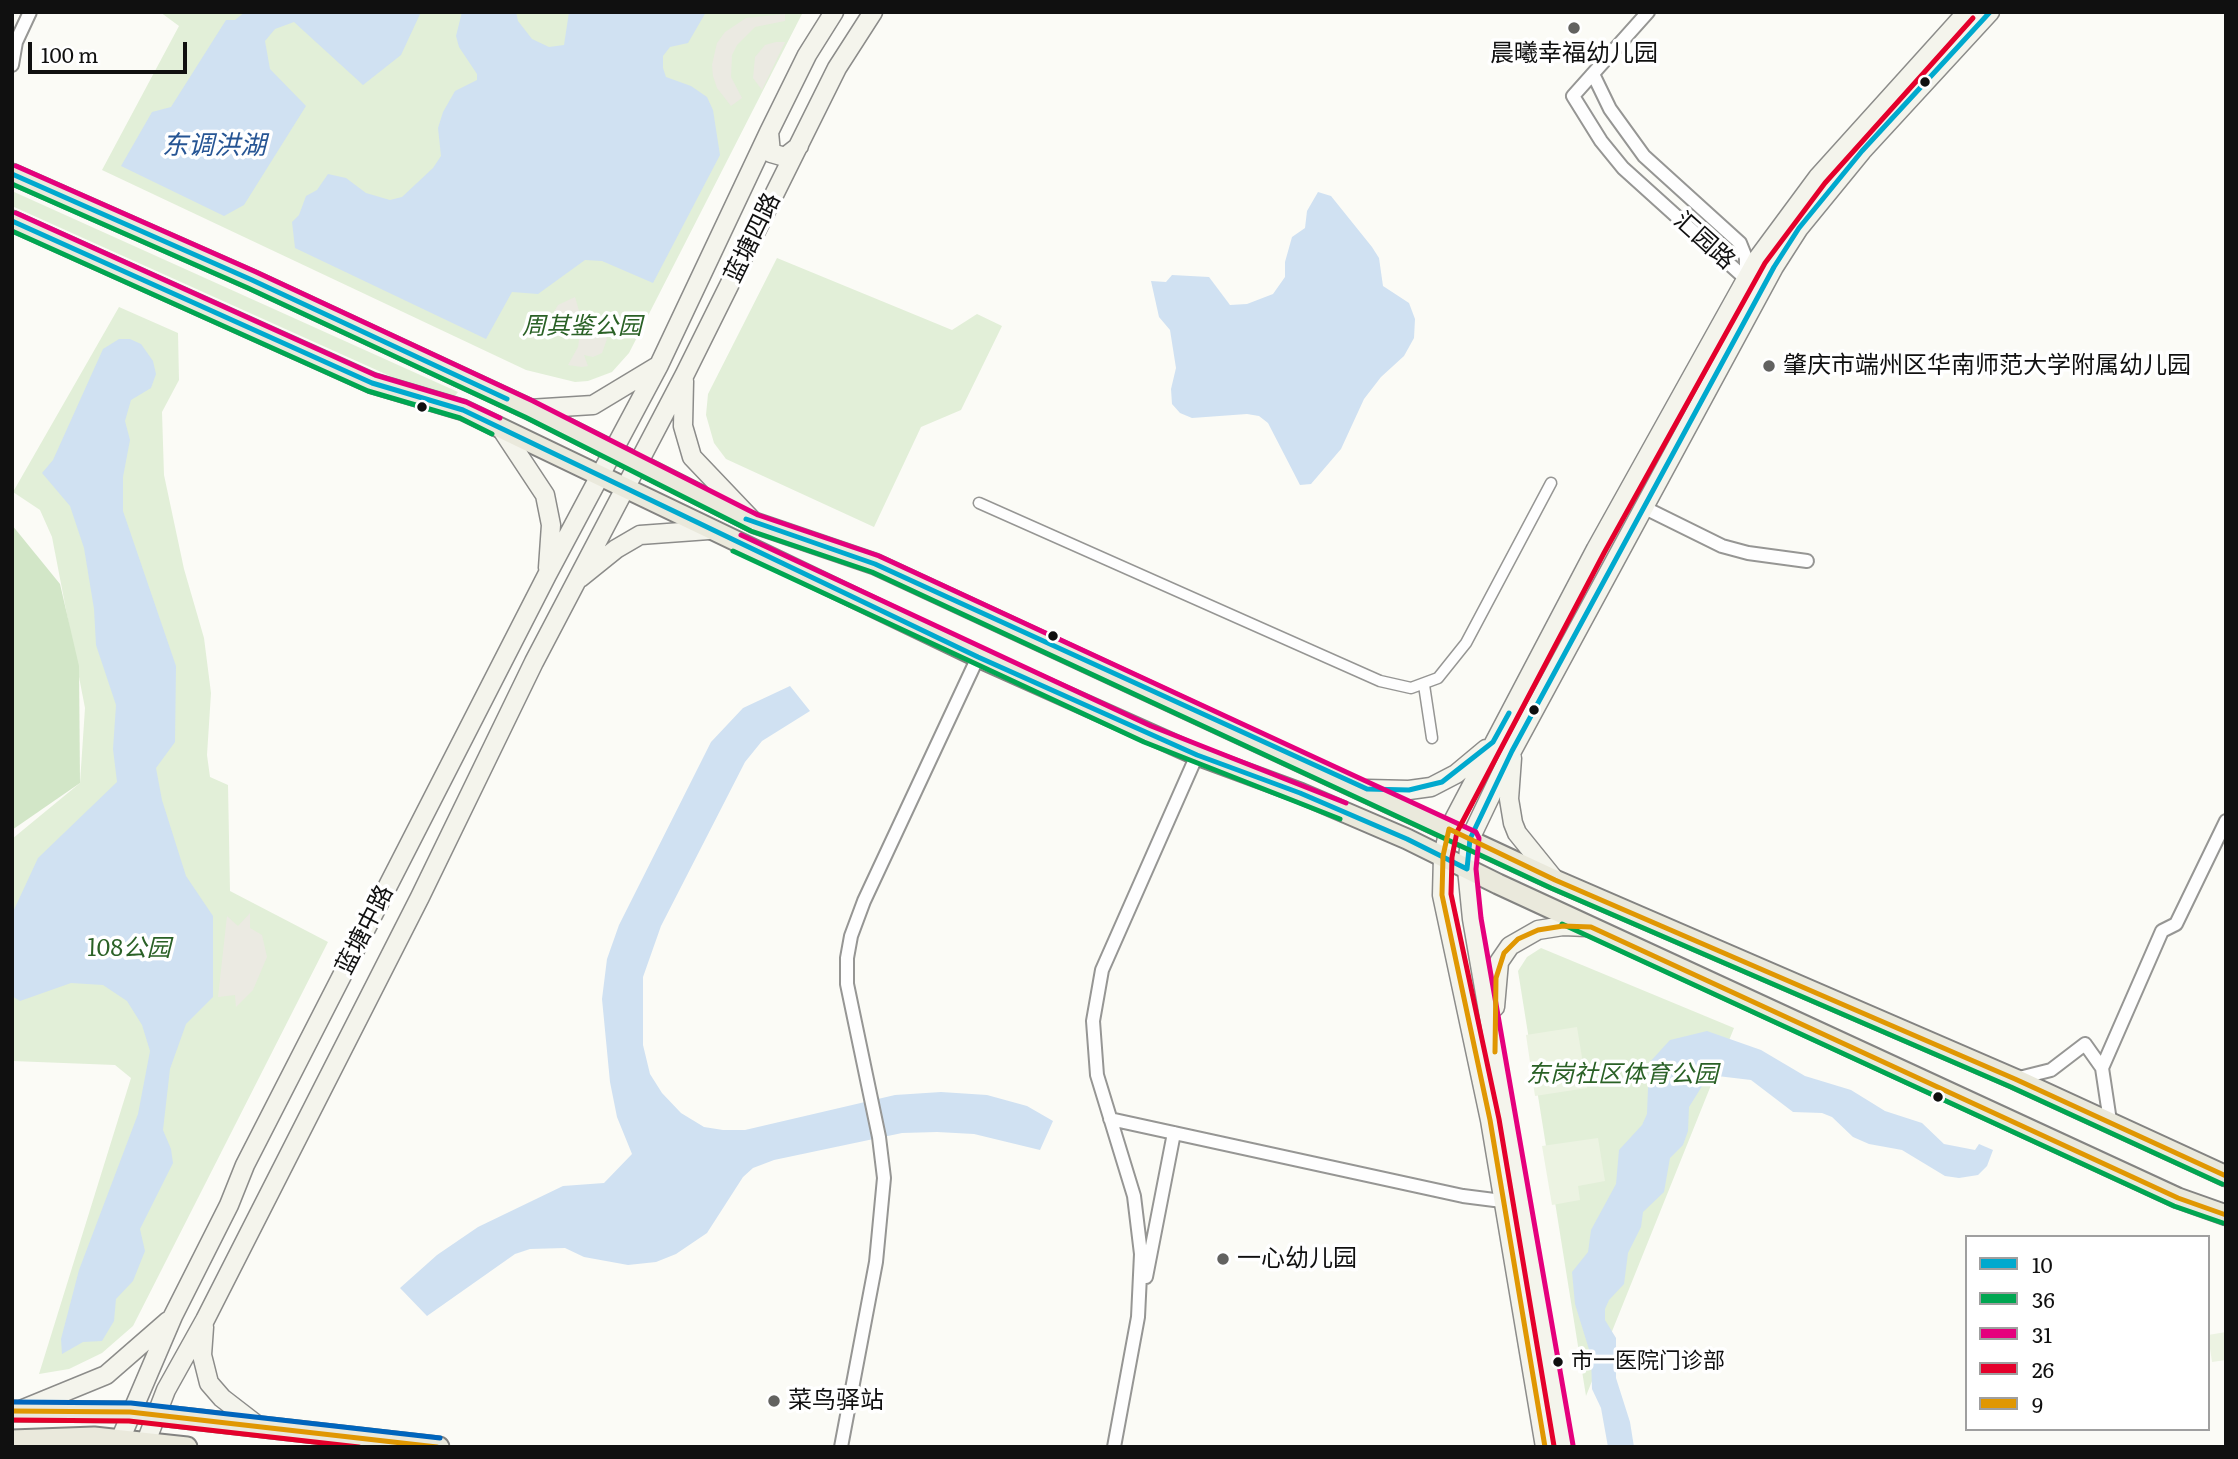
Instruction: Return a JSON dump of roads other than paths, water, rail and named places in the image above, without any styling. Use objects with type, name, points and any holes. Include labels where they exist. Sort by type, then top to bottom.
[{"type":"main road","name":"蓝塘四路","points":[[613,453],[659,365],[807,55],[834,12]]},
{"type":"main road","name":"蓝塘四路","points":[[635,465],[685,374],[837,68],[873,12]]},
{"type":"main road","points":[[1564,1447],[1513,1202],[1490,1120],[1442,895],[1443,856],[1449,829],[1493,742],[1758,258],[1818,177],[1967,12]]},
{"type":"main road","points":[[1545,1447],[1493,1042],[1472,919],[1467,869],[1470,839],[1512,751],[1751,307],[1800,228],[1862,150],[1990,12]]},
{"type":"main road","points":[[769,132],[771,153],[785,157],[799,146]]},
{"type":"main road","points":[[12,174],[530,409],[635,465],[755,523],[875,564],[1367,789],[1555,880],[2015,1079],[2226,1176]]},
{"type":"main road","points":[[12,221],[372,383],[463,410],[978,657],[1196,755],[1300,793],[1443,856],[2168,1194],[2226,1215]]},
{"type":"main road","points":[[530,409],[593,405],[659,365]]},
{"type":"main road","points":[[685,374],[683,426],[692,457],[755,523]]},
{"type":"main road","points":[[463,410],[475,385]]},
{"type":"main road","points":[[502,430],[545,495],[551,525],[547,575]]},
{"type":"main road","name":"蓝塘中路","points":[[118,1443],[173,1316],[280,1096],[547,575],[613,453]]},
{"type":"main road","name":"蓝塘中路","points":[[145,1444],[154,1415],[205,1320],[635,465]]},
{"type":"main road","points":[[575,582],[616,549],[640,535],[709,530]]},
{"type":"main road","points":[[470,725],[482,726],[499,739]]},
{"type":"main road","points":[[1367,789],[1409,790],[1431,787],[1456,774],[1493,742]]},
{"type":"main road","points":[[1512,751],[1509,799],[1513,823],[1517,834],[1555,880]]},
{"type":"main road","points":[[1300,793],[1313,779],[1314,766]]},
{"type":"main road","points":[[1493,1042],[1496,978],[1504,953],[1518,939],[1538,930],[1563,926],[1591,927]]},
{"type":"main road","points":[[280,1096],[287,1107],[297,1112],[311,1110]]},
{"type":"main road","points":[[16,1411],[106,1375],[173,1316]]},
{"type":"main road","points":[[205,1320],[202,1355],[209,1383],[215,1392],[257,1425]]},
{"type":"main road","points":[[16,1411],[130,1412],[439,1447]]},
{"type":"main road","points":[[12,1443],[94,1437],[118,1443],[187,1447]]},
{"type":"main road","points":[[12,1443],[18,1447]]},
{"type":"street","points":[[12,65],[16,42],[30,12]]},
{"type":"street","points":[[1592,74],[1648,12]]},
{"type":"street","name":"汇园路","points":[[1592,74],[1610,109],[1644,156],[1740,243],[1746,258],[1746,279],[1623,168],[1601,141],[1573,96],[1592,74]]},
{"type":"street","points":[[979,503],[1387,684],[1411,688],[1424,685],[1449,667],[1466,643],[1551,483]]},
{"type":"street","points":[[1643,507],[1722,546],[1748,553],[1807,561]]},
{"type":"street","points":[[841,1447],[880,1233],[884,1178],[879,1137],[848,984],[851,936],[978,657]]},
{"type":"street","points":[[1424,685],[1432,738]]},
{"type":"street","points":[[1138,1317],[1141,1254],[1134,1196],[1097,1075],[1093,1021],[1102,970],[1196,755]]},
{"type":"street","points":[[2102,1068],[2162,931],[2176,924],[2226,821]]},
{"type":"street","points":[[2015,1079],[2051,1070],[2085,1044],[2102,1068],[2110,1121]]},
{"type":"street","points":[[1110,1119],[1513,1202]]},
{"type":"street","points":[[1114,1447],[1174,1133]]},
{"type":"water","name":"东调洪湖","points":[[245,12],[421,12],[401,55],[363,85],[294,22],[275,29],[265,41],[270,69],[306,106],[244,205],[224,216],[121,166],[152,112],[171,107],[226,20],[235,20]]},
{"type":"water","points":[[462,12],[516,12],[518,21],[532,39],[549,47],[564,45],[569,12],[706,12],[688,43],[670,47],[663,56],[663,68],[666,77],[691,86],[707,97],[713,110],[720,155],[653,283],[602,261],[585,260],[538,294],[512,292],[486,339],[295,248],[292,222],[299,215],[306,196],[317,190],[328,174],[346,178],[366,193],[390,200],[402,197],[433,168],[441,156],[438,128],[443,112],[455,91],[477,80],[477,74],[459,47],[456,36]]},
{"type":"water","points":[[1318,192],[1331,196],[1372,247],[1379,258],[1383,286],[1409,303],[1415,319],[1414,338],[1404,356],[1381,377],[1364,399],[1341,449],[1311,484],[1300,485],[1268,423],[1259,416],[1247,414],[1192,418],[1180,413],[1172,404],[1171,389],[1176,368],[1170,330],[1159,317],[1151,281],[1166,282],[1172,275],[1209,277],[1230,305],[1247,304],[1273,294],[1285,277],[1285,262],[1292,237],[1305,228],[1307,211]]},
{"type":"water","points":[[119,339],[130,339],[141,344],[153,361],[156,374],[151,388],[131,400],[125,421],[130,440],[123,477],[123,511],[176,666],[175,742],[156,768],[162,800],[186,876],[213,916],[213,997],[186,1024],[170,1069],[163,1130],[171,1149],[173,1163],[140,1229],[145,1251],[133,1281],[116,1299],[114,1321],[102,1341],[83,1342],[62,1354],[61,1339],[79,1270],[138,1114],[150,1051],[142,1025],[127,1001],[103,985],[71,983],[20,1001],[12,996],[12,914],[38,858],[117,782],[113,749],[116,705],[96,645],[94,609],[84,548],[70,506],[42,473],[53,460],[103,349]]},
{"type":"water","points":[[790,686],[810,711],[762,741],[745,762],[661,926],[643,977],[643,1045],[650,1074],[662,1093],[681,1113],[704,1127],[723,1130],[745,1130],[895,1095],[941,1092],[987,1095],[1027,1106],[1053,1121],[1040,1150],[974,1134],[902,1133],[774,1160],[753,1168],[743,1177],[707,1233],[676,1254],[656,1262],[628,1265],[584,1257],[565,1248],[530,1249],[515,1254],[427,1316],[400,1288],[437,1255],[478,1227],[563,1186],[604,1183],[632,1154],[617,1117],[610,1082],[602,999],[607,959],[619,925],[711,742],[743,708]]},
{"type":"water","points":[[1707,1031],[1761,1050],[1805,1076],[1851,1090],[1885,1111],[1922,1123],[1944,1144],[1975,1150],[1979,1144],[1993,1150],[1987,1166],[1978,1175],[1959,1178],[1945,1176],[1902,1150],[1869,1144],[1853,1137],[1832,1117],[1822,1113],[1793,1112],[1751,1080],[1709,1075],[1689,1107],[1688,1131],[1683,1145],[1670,1158],[1664,1192],[1643,1212],[1641,1227],[1628,1253],[1624,1284],[1609,1300],[1605,1309],[1605,1320],[1616,1338],[1616,1378],[1630,1422],[1634,1447],[1608,1447],[1601,1408],[1592,1389],[1591,1356],[1575,1304],[1572,1272],[1588,1252],[1591,1230],[1616,1184],[1619,1150],[1642,1125],[1647,1114],[1649,1063],[1670,1040]]},
{"type":"place","name":"晨曦幸福幼儿园","points":[[1574,28]]},
{"type":"place","name":"肇庆市端州区华南师范大学附属幼儿园","points":[[1769,366]]},
{"type":"place","name":"一心幼儿园","points":[[1223,1259]]},
{"type":"place","name":"市一医院门诊部","points":[[1558,1362]]},
{"type":"place","name":"菜鸟驿站","points":[[774,1401]]},
{"type":"park label","name":"周其鉴公园","points":[[582,327]]},
{"type":"park label","name":"108公园","points":[[129,949]]},
{"type":"park label","name":"东岗社区体育公园","points":[[1622,1075]]}]
